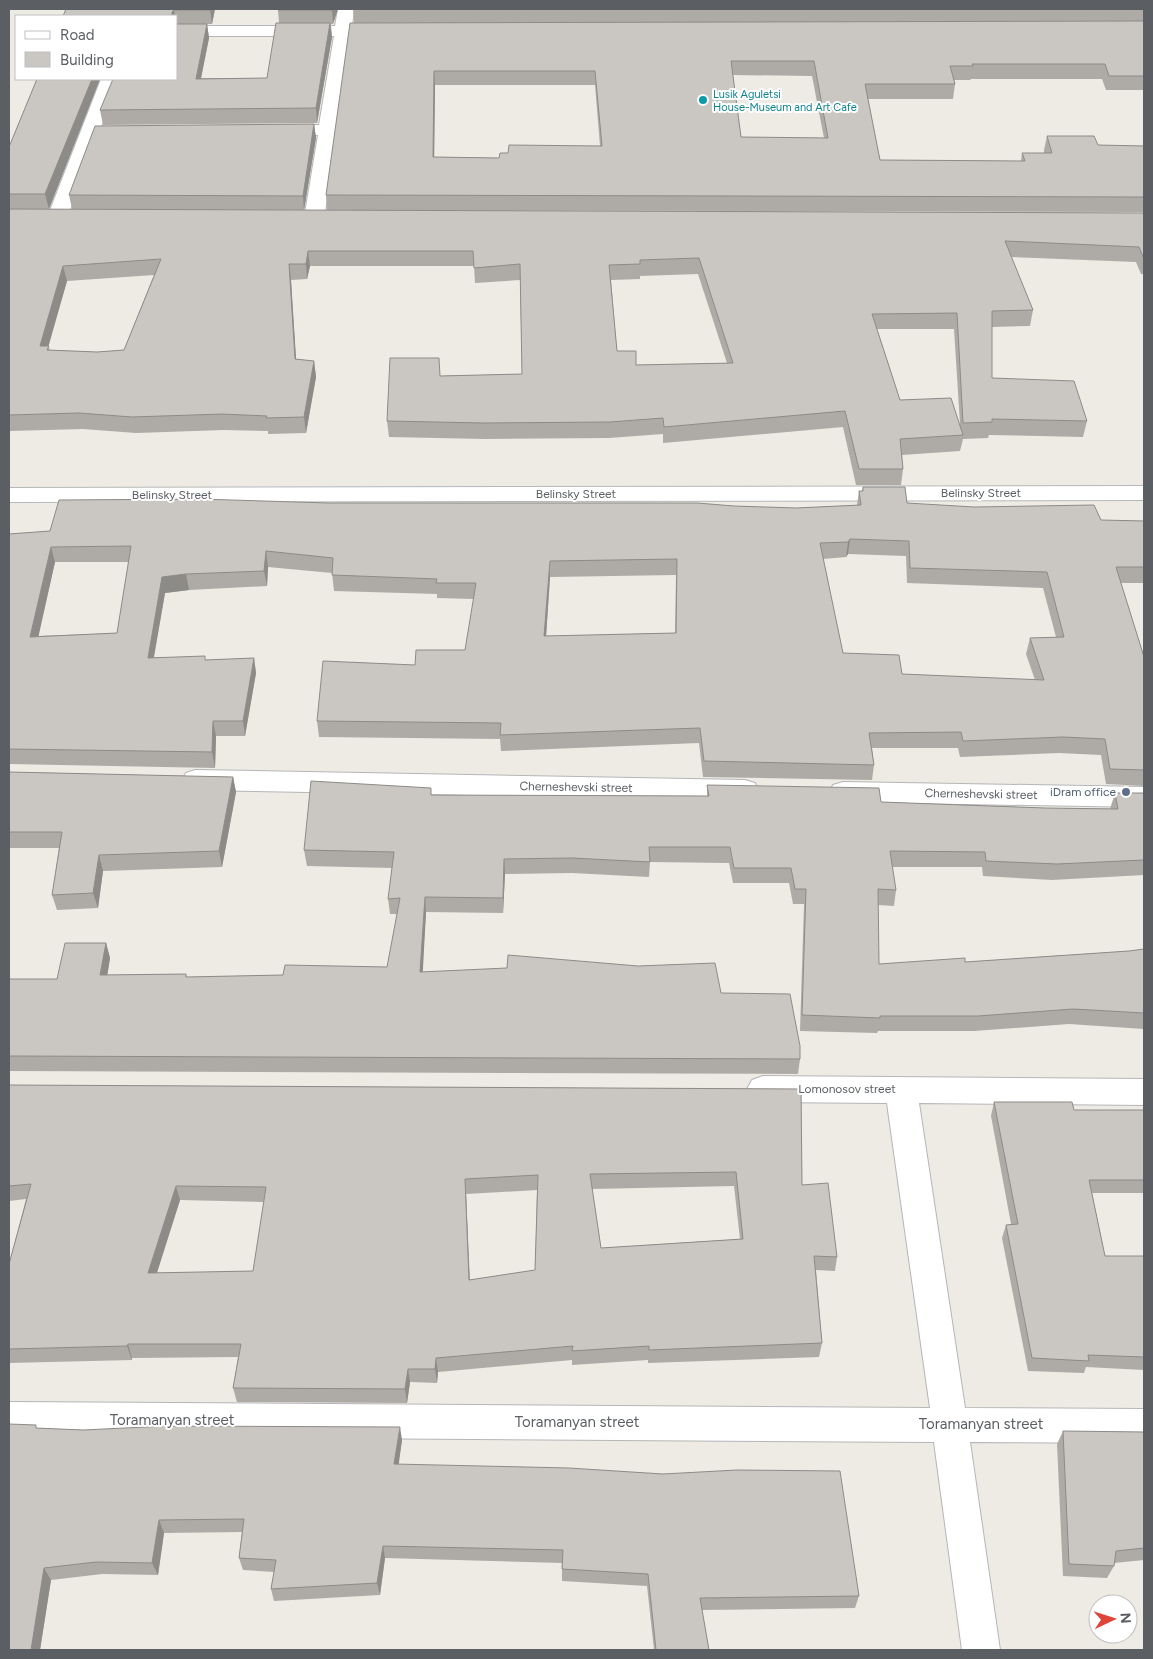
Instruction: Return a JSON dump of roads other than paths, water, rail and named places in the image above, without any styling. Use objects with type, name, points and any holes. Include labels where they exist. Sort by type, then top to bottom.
[{"type":"street","points":[[314,219],[346,9]]},
{"type":"street","points":[[178,31],[402,30]]},
{"type":"street","points":[[57,218],[110,80]]},
{"type":"street","points":[[258,131],[327,130]]},
{"type":"street","points":[[89,133],[109,133]]},
{"type":"street","points":[[38,218],[77,218]]},
{"type":"street","points":[[294,219],[334,219]]},
{"type":"street","name":"Belinsky Street","points":[[9,495],[1144,493]]},
{"type":"street","name":"Cherneshevski street","points":[[168,779],[766,790]]},
{"type":"street","name":"Cherneshevski street","points":[[816,791],[1144,797]]},
{"type":"street","name":"Lomonosov street","points":[[732,1089],[1144,1092]]},
{"type":"street","points":[[901,1089],[981,1650]]},
{"type":"street","name":"Toramanyan street","points":[[9,1419],[1144,1426]]},
{"type":"place","name":"Lusik Aguletsi House-Museum and Art Cafe","points":[[703,100]]},
{"type":"place","name":"iDram office","points":[[1126,792]]}]
